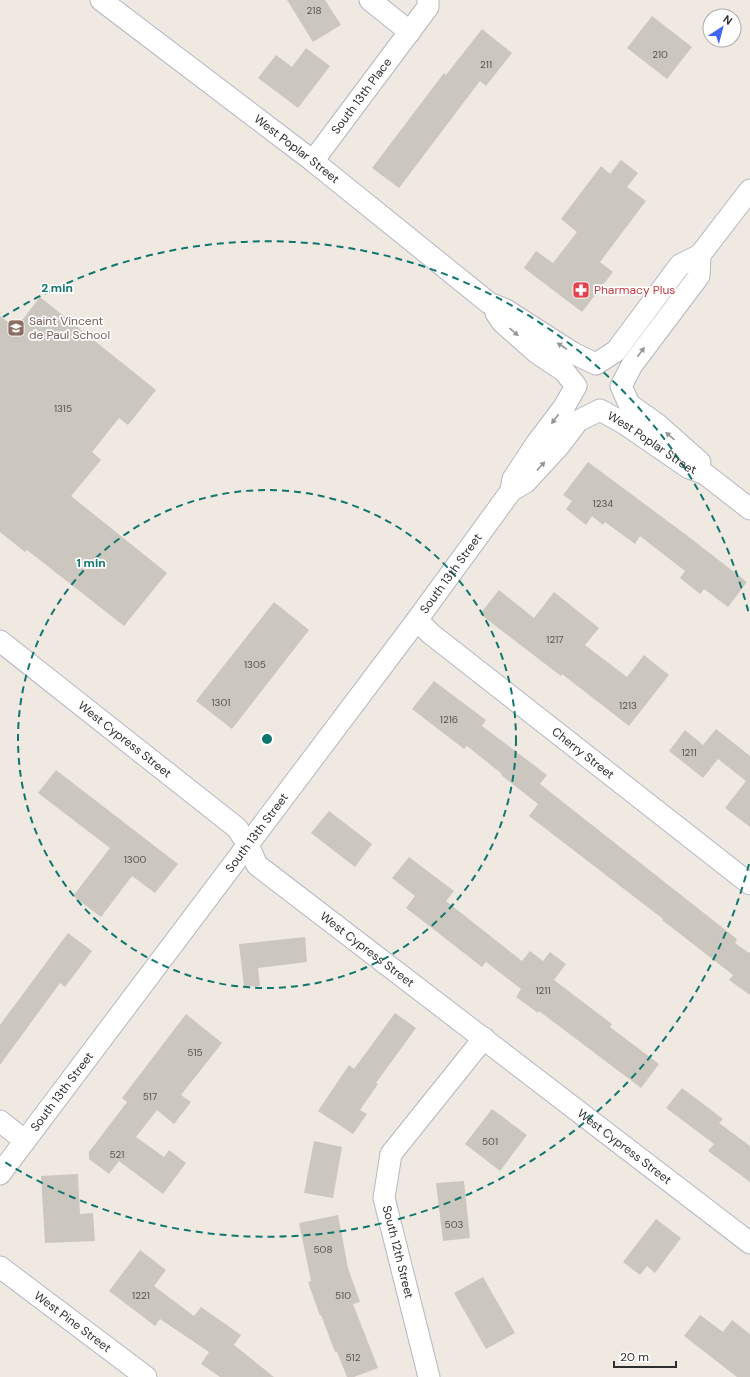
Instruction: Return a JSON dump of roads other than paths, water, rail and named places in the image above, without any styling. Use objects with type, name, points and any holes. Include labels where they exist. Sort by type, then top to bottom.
[{"type":"street","name":"West Poplar Street","points":[[101,0],[313,161],[489,303],[506,310],[572,353],[596,364]]},
{"type":"street","points":[[370,0],[410,32]]},
{"type":"street","name":"South 13th Place","points":[[313,161],[428,7],[428,0]]},
{"type":"street","points":[[700,255],[699,276],[632,365],[622,386],[618,400],[607,409],[593,410],[586,406],[580,401],[576,394],[578,378],[582,371],[616,351],[680,265],[700,255],[750,190]]},
{"type":"street","name":"West Poplar Street","points":[[489,303],[502,322],[537,352],[564,371],[576,386]]},
{"type":"street","points":[[596,364],[603,365],[616,372],[620,378],[622,386]]},
{"type":"street","name":"South 13th Street","points":[[511,491],[513,479],[536,444],[564,407],[576,386]]},
{"type":"street","name":"West Poplar Street","points":[[622,386],[629,404],[657,424],[700,462],[705,474]]},
{"type":"street","name":"West Poplar Street","points":[[600,410],[625,424],[689,468],[705,474],[750,509]]},
{"type":"street","name":"South 13th Street","points":[[0,1174],[417,620],[511,491],[526,482],[559,446],[578,421],[600,410]]},
{"type":"street","name":"Cherry Street","points":[[417,620],[431,634],[750,884]]},
{"type":"street","name":"West Cypress Street","points":[[0,641],[237,828],[248,845],[257,865],[750,1242]]},
{"type":"street","name":"South 12th Street","points":[[429,1377],[384,1198],[390,1154],[484,1038]]},
{"type":"street","points":[[0,1121],[25,1141]]},
{"type":"street","name":"West Pine Street","points":[[0,1267],[146,1377]]},
{"type":"place","name":"Pharmacy Plus","points":[[581,290]]},
{"type":"place","name":"Saint Vincent de Paul School","points":[[16,328]]}]
